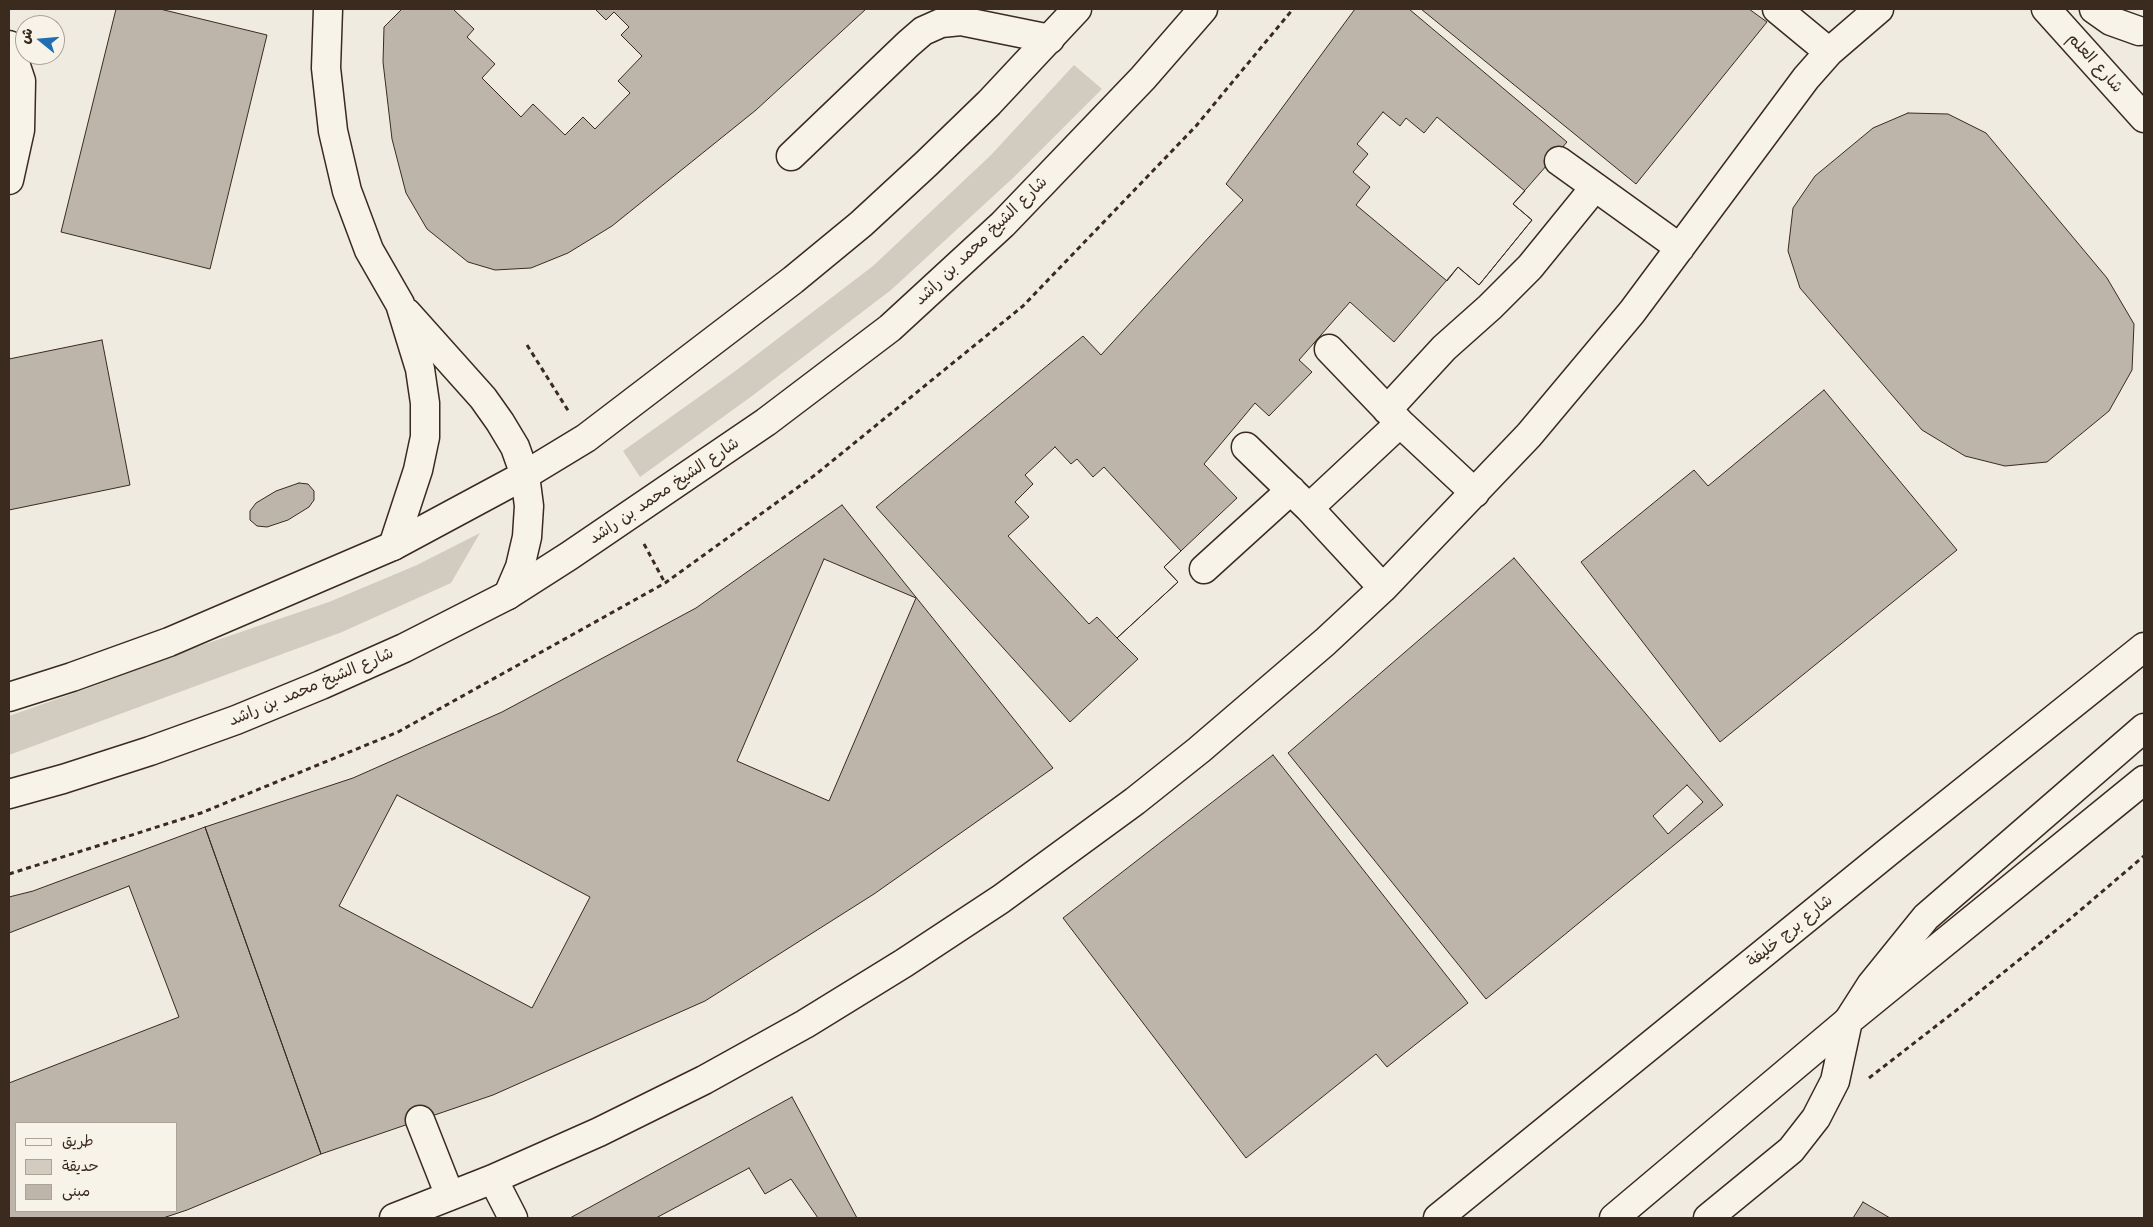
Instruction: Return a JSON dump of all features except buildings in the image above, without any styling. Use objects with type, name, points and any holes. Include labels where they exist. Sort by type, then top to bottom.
[{"type":"street","points":[[328,9],[326,68],[333,131],[345,182],[370,250],[400,304],[420,369],[425,437],[418,470],[393,546]]},
{"type":"street","points":[[9,697],[72,677],[168,642],[393,546],[525,475],[586,438],[746,317],[861,224],[926,164],[1050,39],[1077,9]]},
{"type":"street","name":"شارع الشيخ محمد بن راشد","points":[[9,794],[141,754],[236,720],[404,648],[508,595],[629,516],[766,422],[890,328],[1003,224],[1143,78],[1203,9]]},
{"type":"street","points":[[1777,9],[1829,52]]},
{"type":"street","points":[[394,1218],[493,1179],[599,1132],[704,1080],[805,1024],[993,904],[1135,801],[1200,750],[1304,661],[1382,588],[1475,493],[1582,374],[1680,248],[1784,105],[1829,52],[1879,9]]},
{"type":"street","name":"شارع العلم","points":[[2046,9],[2144,118]]},
{"type":"street","points":[[2094,9],[2111,21],[2143,32]]},
{"type":"street","points":[[2122,9],[2143,32]]},
{"type":"street","points":[[790,156],[923,31],[941,24],[961,21],[1050,39]]},
{"type":"street","points":[[9,45],[21,81],[20,130],[9,180]]},
{"type":"street","points":[[1560,161],[1680,248]]},
{"type":"street","points":[[1204,569],[1300,499],[1394,416],[1444,348],[1490,307],[1530,267],[1595,186]]},
{"type":"street","points":[[400,304],[483,398],[515,447],[525,475],[529,506],[527,536],[520,567],[508,595]]},
{"type":"street","points":[[1329,349],[1394,416],[1475,493]]},
{"type":"street","points":[[1246,447],[1300,499],[1382,588]]},
{"type":"street","name":"شارع برج خليفة","points":[[1438,1218],[1864,870],[2144,646]]},
{"type":"street","points":[[1708,1218],[1791,1150],[1816,1118],[1835,1081],[1848,1021],[1872,985],[1926,917],[2144,728]]},
{"type":"street","points":[[1614,1218],[1848,1021],[2144,780]]},
{"type":"street","points":[[420,1120],[450,1196]]},
{"type":"street","points":[[493,1179],[514,1218]]},
{"type":"path","points":[[527,345],[586,438]]},
{"type":"path","points":[[629,516],[665,582]]},
{"type":"path","points":[[1864,1082],[2070,919],[2144,856]]},
{"type":"green space","points":[[1074,65],[1102,89],[1014,177],[891,290],[752,396],[640,477],[623,451],[734,372],[873,266],[991,155]]},
{"type":"green space","points":[[480,533],[451,583],[342,632],[9,755],[9,716],[97,685],[179,653],[329,602],[417,565]]}]
